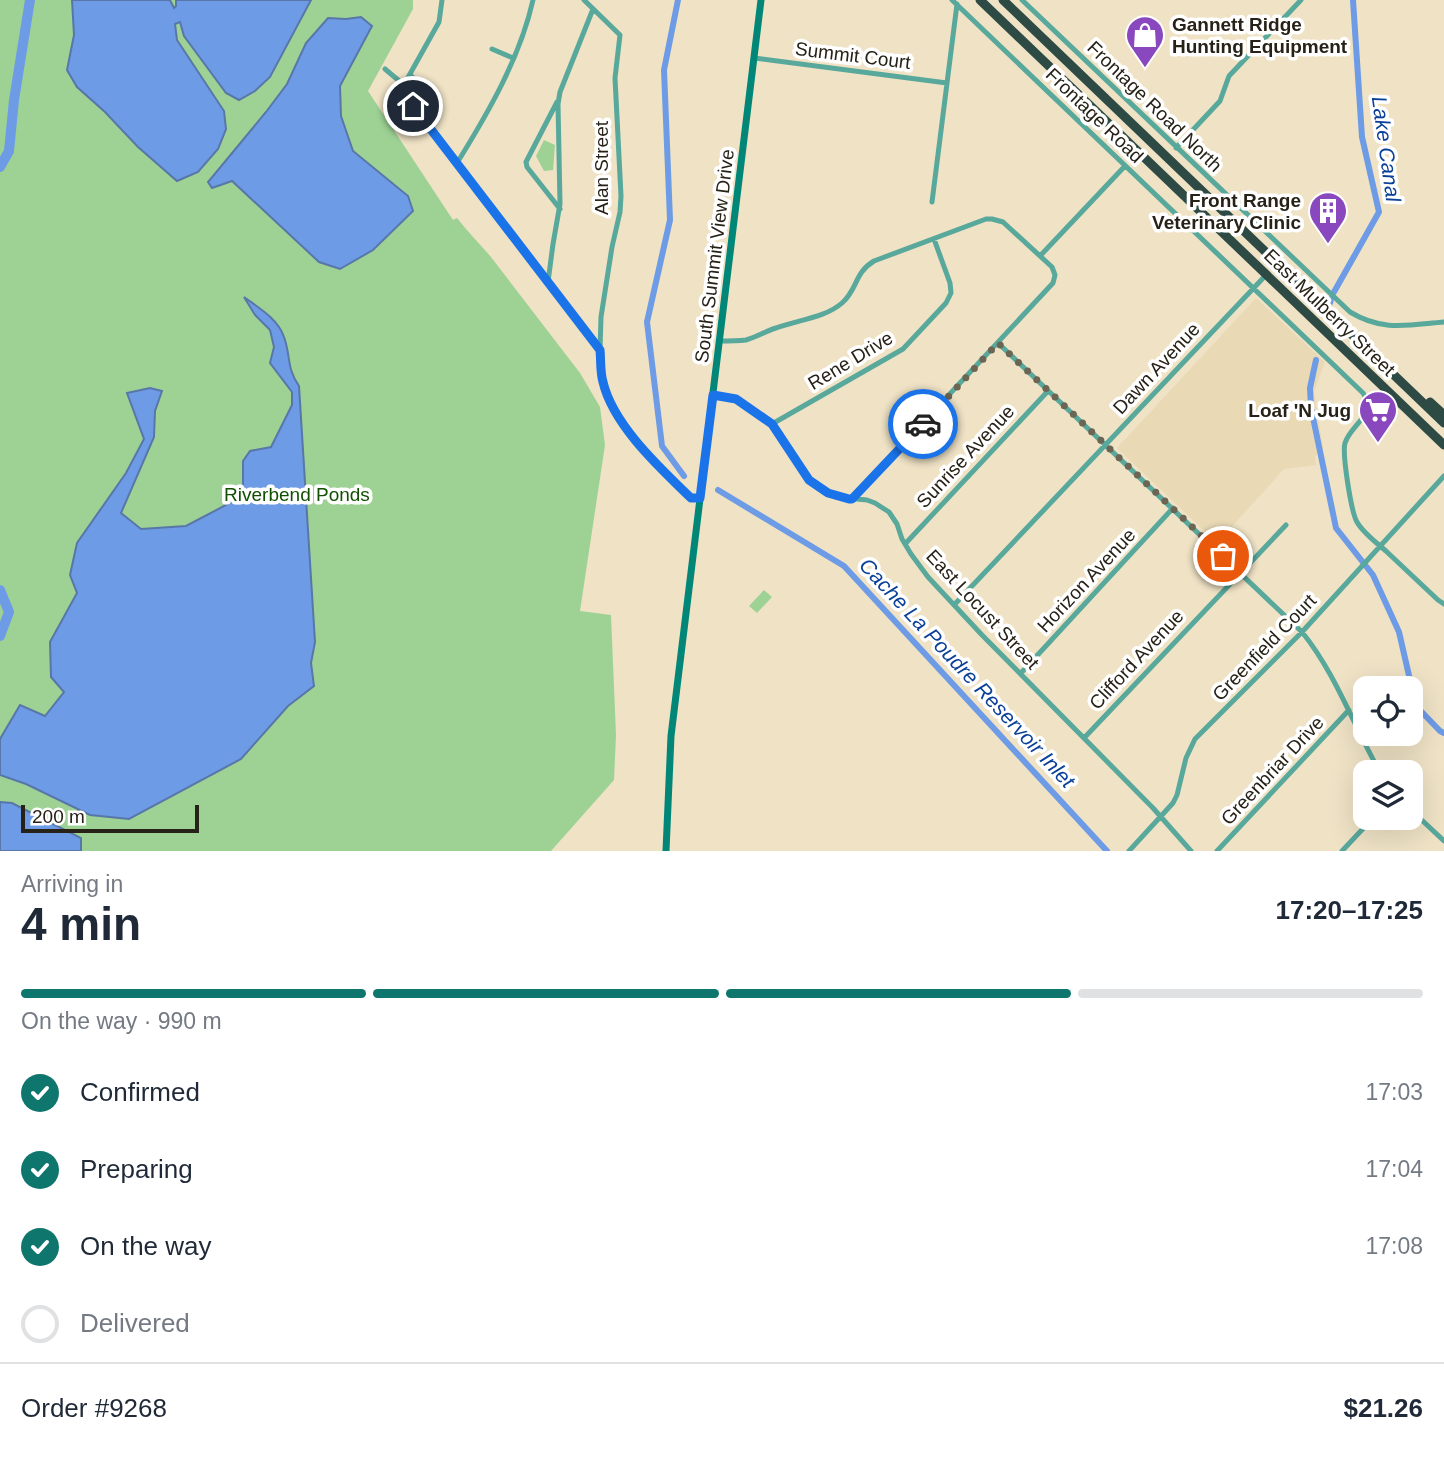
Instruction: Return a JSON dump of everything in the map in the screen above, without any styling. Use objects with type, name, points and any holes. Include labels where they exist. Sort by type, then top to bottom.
[{"type":"highway","name":"East Mulberry Street","points":[[980,0],[1444,445]]},
{"type":"highway","name":"East Mulberry Street","points":[[1003,0],[1444,423]]},
{"type":"highway","points":[[1384,367],[1407,380],[1444,415]]},
{"type":"street","points":[[403,88],[439,22],[442,0]]},
{"type":"street","points":[[457,163],[496,96],[529,17],[533,0]]},
{"type":"street","name":"Alan Street","points":[[584,0],[620,35],[615,78],[621,196],[601,317],[602,381],[608,400],[648,456],[691,498],[700,498]]},
{"type":"street","name":"South Summit View Drive","points":[[666,851],[671,736],[761,0]]},
{"type":"street","name":"Frontage Road North","points":[[1022,0],[1341,304],[1360,318],[1387,326],[1444,322]]},
{"type":"street","points":[[1176,148],[1220,101],[1229,76],[1301,0]]},
{"type":"street","points":[[932,202],[955,2]]},
{"type":"street","name":"Frontage Road","points":[[955,2],[1363,393],[1368,404],[1366,413],[1346,441],[1343,458],[1355,520],[1444,604]]},
{"type":"street","points":[[560,209],[527,167],[526,162],[554,110],[593,9]]},
{"type":"street","points":[[492,49],[513,58]]},
{"type":"street","name":"Summit Court","points":[[754,58],[947,83]]},
{"type":"street","points":[[386,69],[600,350]]},
{"type":"street","points":[[410,75],[420,84],[422,92],[419,102],[413,106]]},
{"type":"street","points":[[548,282],[552,244],[560,209],[560,92]]},
{"type":"street","points":[[1040,256],[1125,166]]},
{"type":"street","points":[[719,341],[750,339],[774,328],[833,309],[850,294],[860,273],[868,264],[986,219],[1003,222],[1054,271],[1053,283],[852,499]]},
{"type":"street","name":"Rene Drive","points":[[772,424],[903,349],[946,303],[951,287],[934,239]]},
{"type":"street","points":[[1277,264],[1287,253]]},
{"type":"street","name":"Dawn Avenue","points":[[954,606],[1266,275]]},
{"type":"street","points":[[998,343],[1302,632],[1322,659],[1374,760]]},
{"type":"street","name":"Sunrise Avenue","points":[[905,544],[1048,391]]},
{"type":"street","name":"East Locust Street","points":[[713,395],[736,399],[772,424],[809,480],[828,493],[836,497],[875,503],[888,512],[919,566],[954,606],[1084,737],[1191,851]]},
{"type":"street","name":"Greenfield Court","points":[[1129,851],[1178,795],[1186,758],[1195,739],[1302,632],[1444,477]]},
{"type":"street","name":"Horizon Avenue","points":[[1021,673],[1173,508]]},
{"type":"street","name":"Clifford Avenue","points":[[1084,737],[1286,525]]},
{"type":"street","name":"Greenbriar Drive","points":[[1217,851],[1349,710]]},
{"type":"street","points":[[1423,821],[1444,841]]},
{"type":"street","points":[[1342,851],[1362,830]]},
{"type":"shaded area","points":[[1256,298],[1325,362],[1314,392],[1323,448],[1315,457],[1316,465],[1284,469],[1217,543],[1117,448]]},
{"type":"green space","name":"Riverbend Ponds","points":[[0,0],[413,0],[413,9],[368,91],[453,220],[457,218],[491,257],[580,373],[600,407],[605,445],[580,611],[611,615],[616,735],[614,780],[551,851],[0,851]]},
{"type":"green space","points":[[544,140],[555,145],[553,170],[544,171],[536,156]]},
{"type":"green space","points":[[764,590],[772,597],[757,613],[749,606]]},
{"type":"water","points":[[72,0],[170,0],[174,8],[176,0],[311,0],[270,77],[255,91],[239,100],[226,93],[184,36],[180,22],[175,24],[177,40],[224,111],[226,129],[218,149],[198,172],[177,181],[77,87],[67,70],[74,35]]},
{"type":"water","points":[[361,17],[372,26],[340,86],[341,116],[353,151],[408,196],[413,211],[373,250],[340,269],[319,262],[232,181],[212,188],[208,182],[287,84],[306,43],[328,18]]},
{"type":"water","points":[[244,297],[267,314],[281,331],[290,367],[299,386],[315,642],[311,663],[314,686],[288,706],[241,759],[129,819],[90,815],[26,784],[0,775],[0,739],[20,705],[45,716],[64,692],[51,677],[50,642],[77,593],[70,575],[77,543],[126,473],[144,439],[127,393],[150,388],[162,391],[155,411],[154,437],[121,513],[141,529],[186,526],[243,496],[243,461],[250,451],[271,447],[292,405],[292,392],[270,363],[274,347],[270,330],[255,315]]},
{"type":"water","points":[[0,802],[12,803],[81,838],[81,851],[0,851]]},
{"type":"waterway","points":[[0,167],[9,151],[30,0]]},
{"type":"waterway","name":"Cache La Poudre Reservoir Inlet","points":[[678,0],[664,70],[670,220],[647,322],[662,446],[684,476]]},
{"type":"waterway","name":"Lake Canal","points":[[1334,292],[1379,212],[1362,137],[1353,0]]},
{"type":"waterway","name":"Lake Canal","points":[[1330,303],[1331,299]]},
{"type":"waterway","name":"Lake Canal","points":[[1316,360],[1310,388],[1311,408],[1336,528],[1373,575],[1399,632],[1416,706],[1444,733]]},
{"type":"waterway","name":"Cache La Poudre Reservoir Inlet","points":[[718,490],[844,566],[1107,851]]},
{"type":"waterway","points":[[0,590],[9,612],[0,636]]},
{"type":"way so far","points":[[923,424],[998,343],[1223,556]]},
{"type":"place","name":"Gannett Ridge Hunting Equipment","points":[[1145,69]]},
{"type":"place","name":"Front Range Veterinary Clinic","points":[[1328,245]]},
{"type":"place","name":"Loaf 'N Jug","points":[[1378,444]]},
{"type":"route","points":[[413,106],[600,350],[602,381],[608,400],[621,420],[648,456],[691,498],[700,498],[713,395],[736,399],[772,424],[809,480],[836,497],[849,499],[852,499],[923,424]]}]
